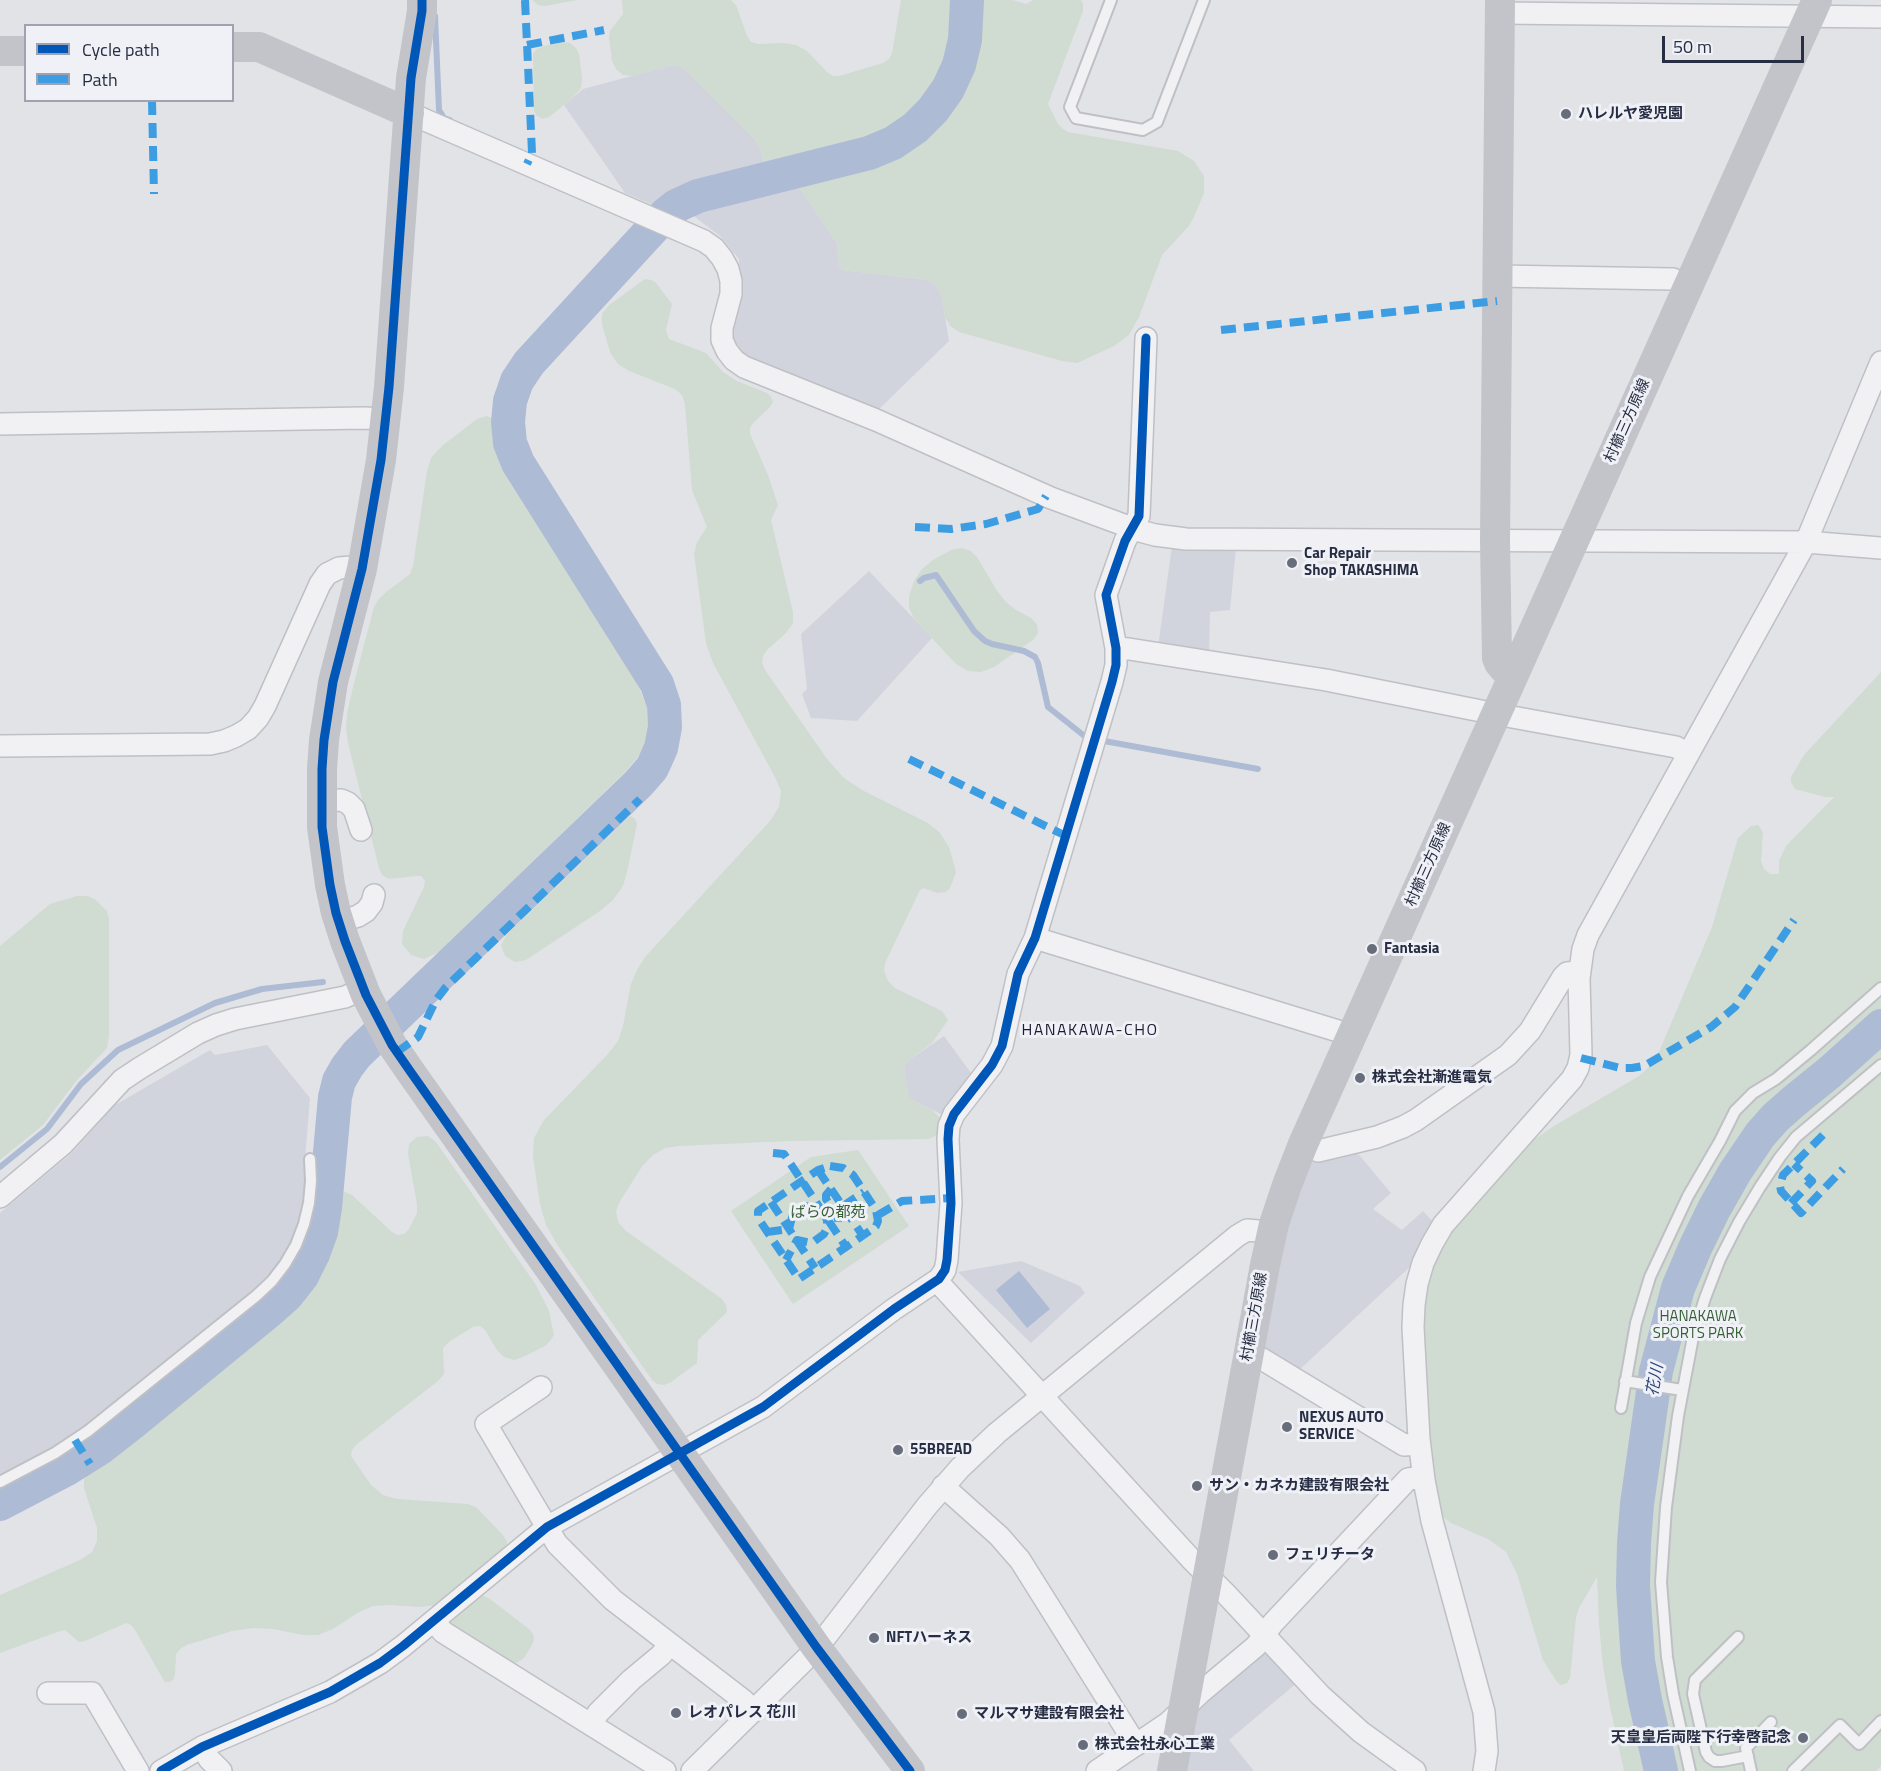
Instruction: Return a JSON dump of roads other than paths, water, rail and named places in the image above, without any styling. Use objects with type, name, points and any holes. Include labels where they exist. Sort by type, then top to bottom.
[{"type":"street","points":[[422,0],[413,61],[386,419],[376,497],[362,569],[333,682],[323,750],[321,801],[325,856],[339,922],[369,1001],[392,1045],[817,1648],[910,1771]]},
{"type":"street","points":[[1514,673],[1504,669],[1497,658],[1495,540],[1499,6],[1814,8],[1881,17]]},
{"type":"street","name":"村櫛三方原線","points":[[1172,1771],[1272,1234],[1287,1185],[1351,1036],[1814,8]]},
{"type":"street","points":[[234,48],[259,47],[704,241],[722,258],[731,281],[731,294],[722,328],[722,340],[734,360],[1051,498],[1155,535],[1185,539],[1806,542],[1881,548]]},
{"type":"street","points":[[0,51],[24,51]]},
{"type":"street","points":[[1497,276],[1673,279],[1689,286]]},
{"type":"street","points":[[161,1771],[202,1747],[356,1679],[403,1647],[547,1527],[763,1407],[894,1309],[937,1281],[945,1270],[951,1203],[949,1126],[954,1114],[993,1065],[1002,1046],[1018,974],[1035,938],[1116,665],[1116,648],[1106,595],[1125,541],[1139,516],[1146,338]]},
{"type":"street","points":[[1484,1771],[1487,1751],[1485,1712],[1432,1521],[1423,1477],[1413,1327],[1417,1284],[1432,1244],[1449,1217],[1572,1080],[1581,1055],[1579,972],[1588,935],[1806,542],[1881,362]]},
{"type":"street","points":[[0,424],[364,417],[386,419]]},
{"type":"street","points":[[0,746],[210,744],[236,736],[248,729],[265,706],[320,584],[327,574],[339,568],[362,569]]},
{"type":"street","points":[[1116,648],[1326,680],[1676,747],[1688,754]]},
{"type":"street","points":[[321,801],[341,800],[348,803],[354,809],[361,830]]},
{"type":"street","points":[[339,922],[366,911],[374,895]]},
{"type":"street","points":[[1035,938],[1338,1030],[1351,1036]]},
{"type":"street","points":[[1303,1144],[1318,1151],[1391,1133],[1416,1120],[1508,1055],[1530,1030],[1563,977],[1567,973],[1579,972]]},
{"type":"street","points":[[0,1197],[63,1144],[122,1080],[198,1033],[216,1024],[235,1019],[345,997],[369,1001]]},
{"type":"street","points":[[692,1771],[817,1648],[943,1486],[997,1433],[1237,1236],[1247,1230],[1272,1234]]},
{"type":"street","points":[[937,1281],[1320,1695],[1361,1732],[1415,1771]]},
{"type":"street","points":[[1248,1357],[1262,1359],[1404,1445],[1419,1444]]},
{"type":"street","points":[[541,1387],[486,1424],[557,1544],[613,1600],[743,1700],[754,1711]]},
{"type":"street","points":[[1097,1771],[1168,1723],[1256,1646],[1325,1567],[1408,1479],[1423,1477]]},
{"type":"street","points":[[943,1486],[999,1536],[1020,1560],[1136,1744]]},
{"type":"street","points":[[434,1621],[443,1632],[665,1771]]},
{"type":"street","points":[[591,1725],[598,1713],[670,1644]]},
{"type":"street","points":[[48,1693],[92,1693],[138,1771]]},
{"type":"street","points":[[202,1747],[209,1759],[221,1771]]},
{"type":"lane","points":[[1111,0],[1070,107],[1076,118],[1143,130],[1157,122],[1204,0]]},
{"type":"lane","points":[[1621,1408],[1629,1382],[1636,1323],[1653,1270],[1688,1196],[1735,1111],[1743,1101],[1776,1079],[1881,988]]},
{"type":"lane","points":[[1690,1771],[1667,1657],[1661,1582],[1662,1544],[1678,1390],[1705,1298],[1725,1250],[1760,1187],[1796,1137],[1881,1065]]},
{"type":"lane","points":[[0,1482],[55,1453],[88,1431],[272,1281],[291,1254],[304,1224],[309,1203],[310,1159]]},
{"type":"lane","points":[[1629,1382],[1678,1390]]},
{"type":"lane","points":[[1738,1637],[1695,1680],[1693,1694],[1709,1757],[1715,1761],[1722,1761],[1748,1756]]},
{"type":"lane","points":[[1678,1718],[1697,1714]]},
{"type":"lane","points":[[1751,1771],[1746,1748],[1772,1722]]},
{"type":"lane","points":[[1793,1771],[1840,1725],[1858,1744],[1881,1722]]},
{"type":"water","points":[[1732,1169],[1741,1175],[1745,1183],[1724,1201],[1716,1197],[1723,1172]]},
{"type":"water","points":[[1019,1271],[1050,1309],[1027,1328],[996,1290]]},
{"type":"water","points":[[1628,1586],[1640,1586],[1645,1589],[1637,1611],[1631,1611],[1623,1591]]},
{"type":"waterway","points":[[0,1504],[65,1470],[100,1448],[287,1295],[302,1276],[321,1232],[335,1097],[339,1081],[347,1067],[357,1054],[652,768],[661,748],[665,727],[664,705],[657,684],[518,463],[510,443],[508,422],[510,401],[517,381],[529,363],[666,214],[676,206],[698,196],[869,153],[893,143],[915,128],[933,110],[948,89],[959,65],[965,40],[967,0]]},
{"type":"waterway","points":[[435,16],[439,110],[444,118],[450,120]]},
{"type":"waterway","points":[[920,581],[936,575],[974,631],[985,641],[1024,651],[1035,657],[1048,707],[1087,738]]},
{"type":"waterway","points":[[1104,741],[1258,769]]},
{"type":"waterway","points":[[0,1167],[47,1129],[81,1084],[118,1050],[215,1003],[262,989],[323,982]]},
{"type":"waterway","name":"花川","points":[[1661,1771],[1638,1661],[1633,1586],[1634,1543],[1637,1504],[1656,1371],[1678,1288],[1714,1209],[1760,1135],[1775,1118],[1881,1026]]},
{"type":"place","name":"ハレルヤ愛児園","points":[[1566,114]]},
{"type":"place","name":"Car Repair Shop TAKASHIMA","points":[[1292,563]]},
{"type":"place","name":"Fantasia","points":[[1372,949]]},
{"type":"place","name":"株式会社漸進電気","points":[[1360,1078]]},
{"type":"place","name":"NEXUS AUTO SERVICE","points":[[1287,1427]]},
{"type":"place","name":"55BREAD","points":[[898,1450]]},
{"type":"place","name":"サン・カネカ建設有限会社","points":[[1197,1486]]},
{"type":"place","name":"フェリチータ","points":[[1273,1555]]},
{"type":"place","name":"NFTハーネス","points":[[874,1638]]},
{"type":"place","name":"レオパレス 花川","points":[[676,1713]]},
{"type":"place","name":"マルマサ建設有限会社","points":[[962,1714]]},
{"type":"place","name":"天皇皇后両陛下行幸啓記念","points":[[1803,1738]]},
{"type":"place","name":"株式会社永心工業","points":[[1083,1745]]},
{"type":"district","name":"HANAKAWA-CHO","points":[[1090,1031]]},
{"type":"park label","name":"ばらの都苑","points":[[828,1213]]},
{"type":"park label","name":"HANAKAWA SPORTS PARK","points":[[1698,1326]]}]
